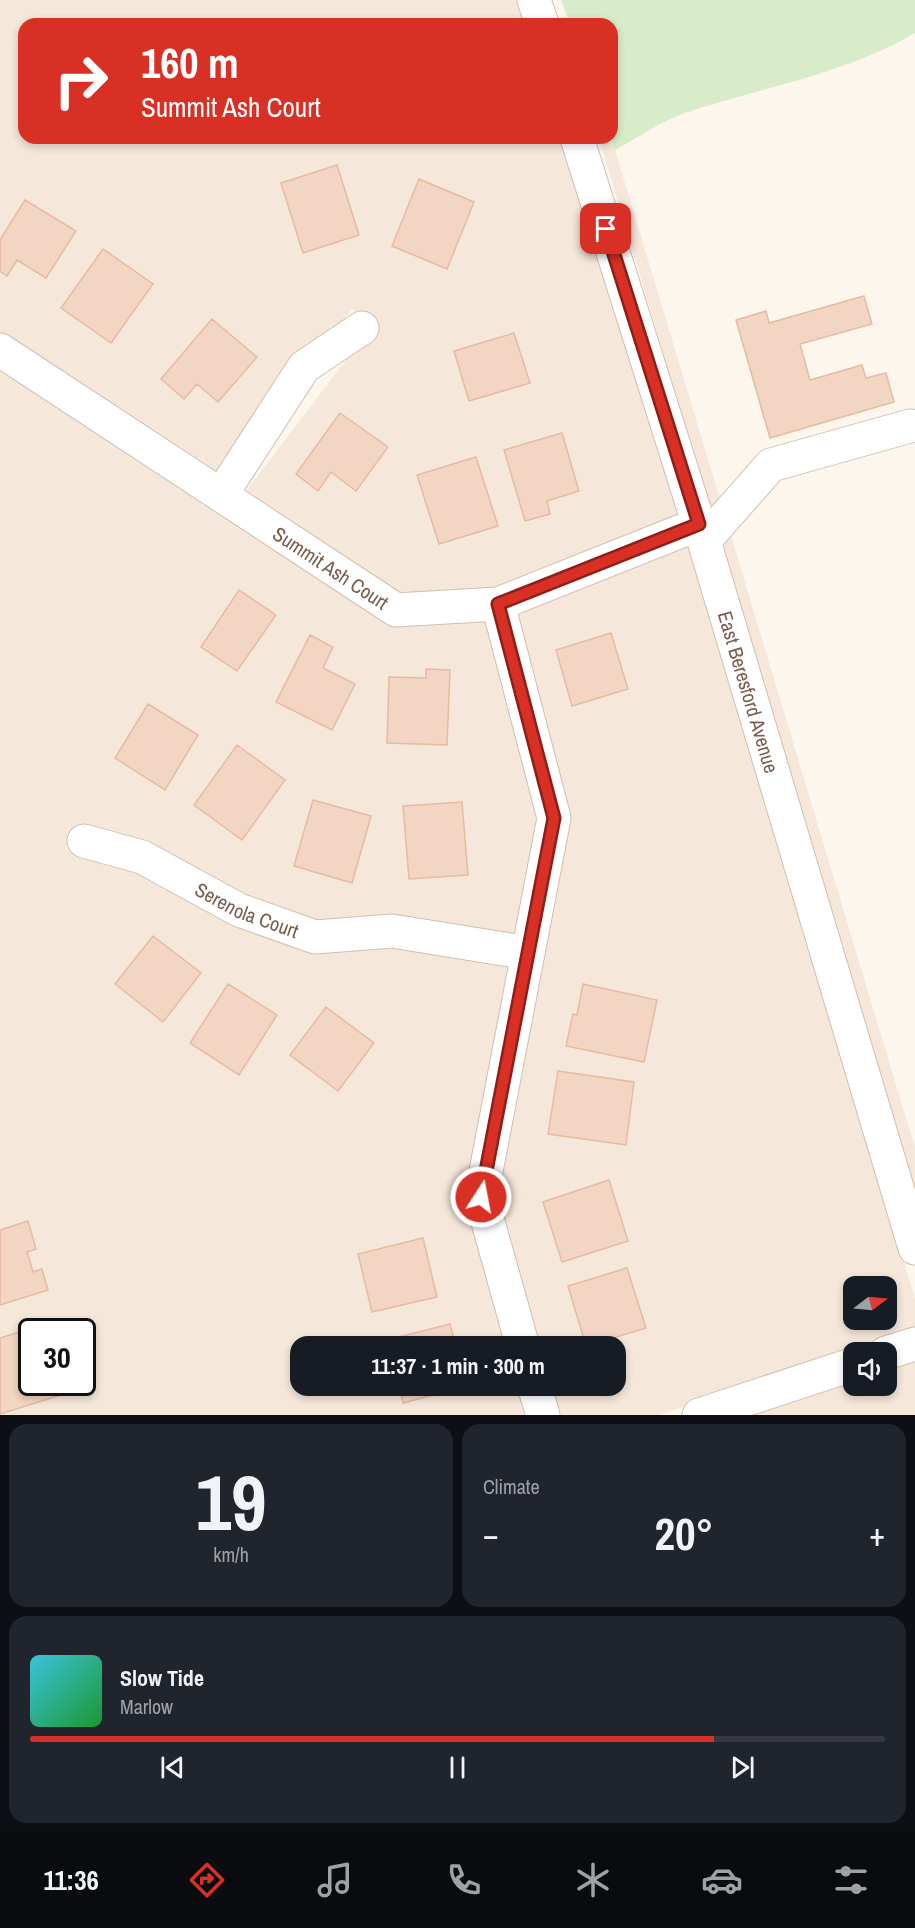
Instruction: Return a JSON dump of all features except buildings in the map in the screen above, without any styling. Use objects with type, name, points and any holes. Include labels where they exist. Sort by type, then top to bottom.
[{"type":"street","points":[[534,0],[540,18]]},
{"type":"street","name":"East Beresford Avenue","points":[[580,144],[702,532],[915,1248]]},
{"type":"street","points":[[221,495],[304,368],[362,328]]},
{"type":"street","name":"Summit Ash Court","points":[[0,350],[396,610],[498,604],[702,532]]},
{"type":"street","points":[[702,532],[771,465],[910,426]]},
{"type":"street","points":[[498,604],[554,818],[481,1197],[520,1336]]},
{"type":"street","name":"Serenola Court","points":[[84,841],[142,856],[239,910],[315,938],[392,932],[528,953]]},
{"type":"street","points":[[897,1350],[915,1344]]},
{"type":"street","points":[[699,1415],[843,1368]]},
{"type":"street","points":[[537,1396],[543,1415]]},
{"type":"shaded area","points":[[0,0],[528,0],[533,18],[18,18],[18,144],[571,144],[682,517],[496,592],[401,597],[244,494],[375,322],[352,309],[222,479],[0,333]]},
{"type":"shaded area","points":[[601,144],[613,144],[615,150],[915,1148],[915,1198]]},
{"type":"shaded area","points":[[0,366],[387,621],[396,623],[487,618],[540,819],[516,938],[396,919],[318,924],[246,898],[150,846],[75,825],[65,849],[135,868],[230,921],[309,949],[391,944],[512,964],[467,1196],[505,1336],[290,1336],[290,1396],[522,1396],[528,1415],[0,1415]]},
{"type":"shaded area","points":[[689,541],[915,1299],[915,1330],[879,1342],[843,1342],[843,1354],[659,1415],[558,1415],[553,1396],[626,1396],[626,1336],[535,1336],[496,1196],[568,819],[515,611]]},
{"type":"shaded area","points":[[915,1358],[915,1415],[740,1415],[843,1380],[843,1396],[897,1396],[897,1364]]},
{"type":"green space","points":[[561,0],[915,0],[915,33],[888,47],[831,70],[676,116],[615,150],[613,144],[618,144],[618,18],[568,18]]},
{"type":"route","points":[[481,1197],[554,818],[498,604],[699,524],[606,229]]}]
